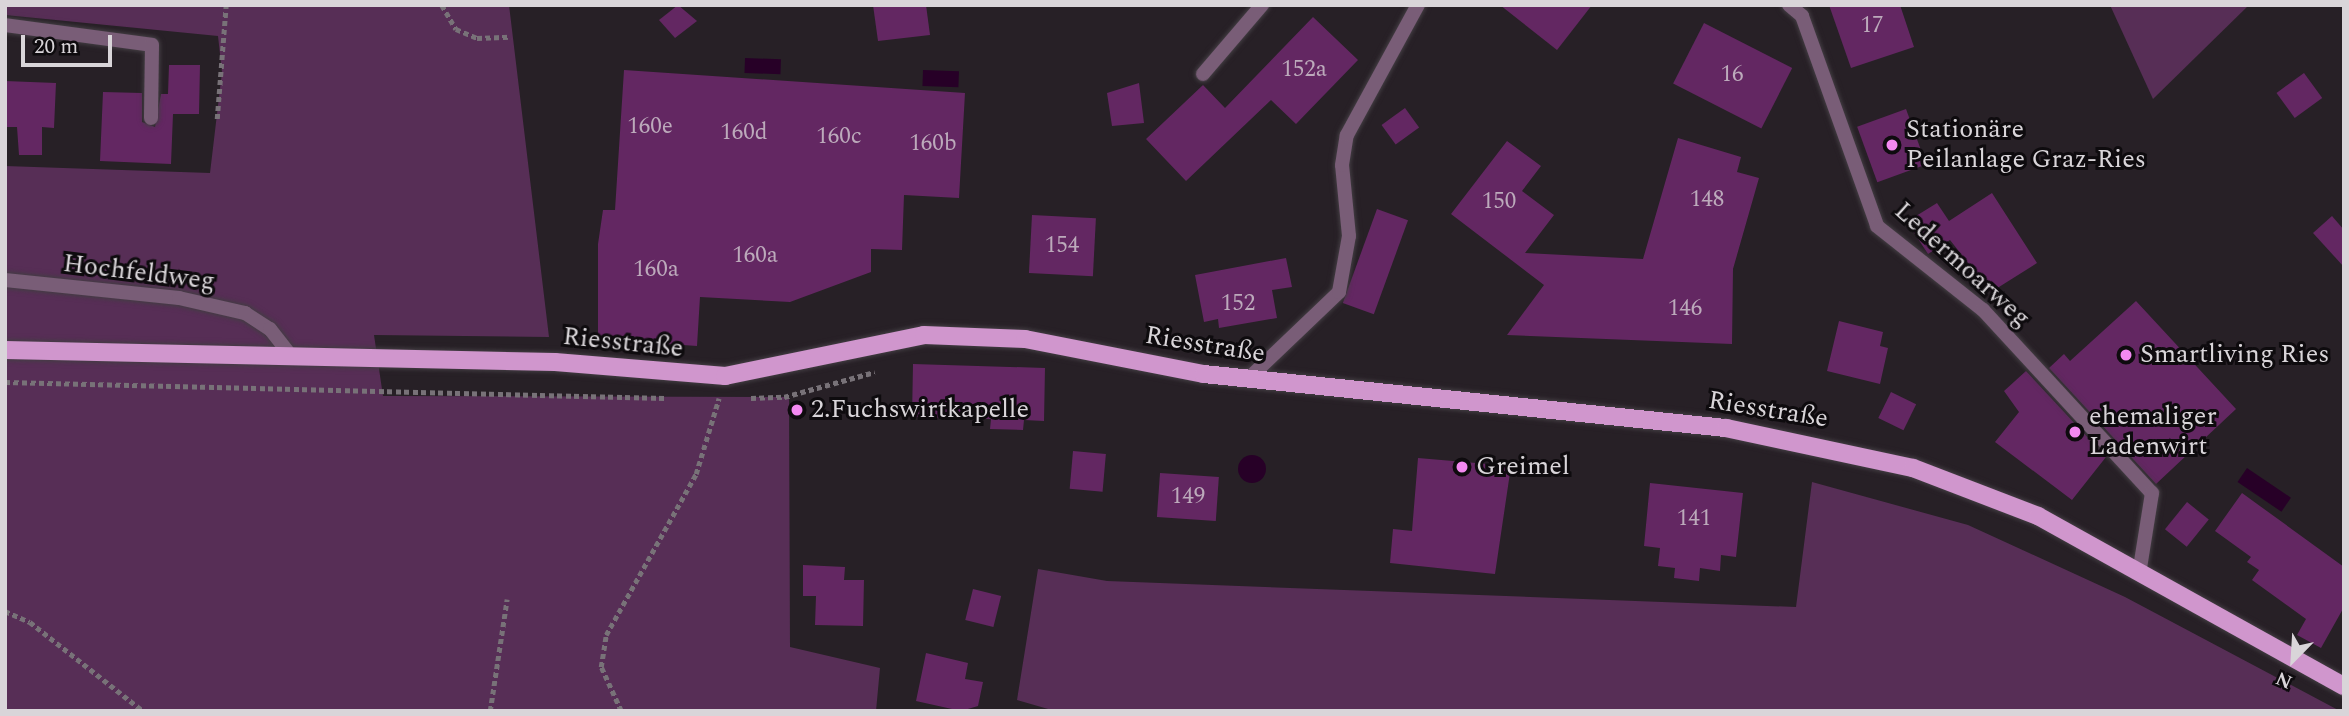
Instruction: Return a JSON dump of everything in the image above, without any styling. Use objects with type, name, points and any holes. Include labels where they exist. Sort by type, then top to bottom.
[{"type":"main road","name":"Riesstraße","points":[[5,350],[555,362],[725,376],[924,335],[1025,339],[1248,379],[1650,418],[1836,447],[1913,468],[2038,516],[2140,568],[2229,626],[2344,686]]},
{"type":"street","points":[[1203,74],[1262,5]]},
{"type":"street","points":[[1248,379],[1339,292],[1349,236],[1342,165],[1347,135],[1418,5]]},
{"type":"street","name":"Ledermoarweg","points":[[1788,5],[1802,16],[1877,226],[1983,310],[2152,494],[2140,568]]},
{"type":"street","points":[[5,25],[152,45],[151,118]]},
{"type":"street","name":"Hochfeldweg","points":[[5,280],[179,298],[246,313],[270,329],[291,356]]},
{"type":"path","points":[[217,119],[226,5]]},
{"type":"path","points":[[442,5],[456,29],[477,38],[511,37]]},
{"type":"path","points":[[621,711],[600,667],[606,635],[696,474],[719,398]]},
{"type":"path","points":[[490,711],[508,598]]},
{"type":"path","points":[[5,611],[30,622],[143,711]]},
{"type":"shaded area","points":[[5,5],[509,5],[549,337],[374,335],[383,396],[789,397],[790,647],[880,668],[876,711],[5,711],[5,166],[210,173],[222,72],[218,36],[5,15]]},
{"type":"shaded area","points":[[2110,5],[2249,5],[2153,99]]},
{"type":"shaded area","points":[[745,58],[781,59],[780,74],[744,73]]},
{"type":"shaded area","points":[[923,70],[959,71],[958,87],[922,86]]},
{"type":"shaded area","points":[[1252,455],[1262,459],[1266,469],[1262,479],[1252,483],[1242,479],[1238,469],[1242,459]]},
{"type":"shaded area","points":[[2247,468],[2291,498],[2281,512],[2237,482]]},
{"type":"shaded area","points":[[1812,482],[1968,525],[2125,597],[2340,711],[1055,711],[1017,700],[1038,569],[1107,581],[1796,607]]},
{"type":"building","points":[[678,5],[697,21],[675,38],[659,20]]},
{"type":"building","points":[[873,5],[926,5],[930,35],[878,41]]},
{"type":"building","points":[[1500,5],[1592,5],[1557,50]]},
{"type":"building","points":[[1829,5],[1900,5],[1914,47],[1851,68]]},
{"type":"building","points":[[1313,17],[1358,60],[1296,124],[1271,100],[1186,181],[1146,139],[1203,85],[1225,108]]},
{"type":"building","points":[[1704,23],[1792,68],[1761,129],[1673,84]]},
{"type":"building","points":[[169,65],[200,65],[199,114],[173,114],[171,164],[100,161],[103,92],[142,93],[142,122],[155,127],[161,94],[168,94]]},
{"type":"building","points":[[624,70],[965,93],[959,198],[904,195],[902,250],[871,249],[871,272],[790,302],[700,297],[697,346],[598,339],[598,244],[603,210],[615,210]]},
{"type":"building","points":[[2304,73],[2322,98],[2295,118],[2276,93]]},
{"type":"building","points":[[5,81],[56,83],[54,128],[42,127],[42,155],[19,155],[17,127],[5,127]]},
{"type":"building","points":[[1139,83],[1144,123],[1112,126],[1107,93]]},
{"type":"building","points":[[1405,108],[1419,127],[1396,144],[1382,125]]},
{"type":"building","name":"Stationäre Peilanlage Graz-Ries","points":[[1906,109],[1926,164],[1877,182],[1857,127]]},
{"type":"building","points":[[1678,138],[1741,157],[1737,172],[1759,178],[1733,269],[1732,344],[1507,335],[1544,285],[1451,214],[1507,141],[1541,166],[1522,191],[1554,215],[1525,253],[1643,259]]},
{"type":"building","points":[[1992,193],[2037,263],[1991,292],[1950,240],[1928,254],[1911,228],[1916,216],[1937,203],[1949,221]]},
{"type":"building","points":[[1377,209],[1408,220],[1374,314],[1343,303]]},
{"type":"building","points":[[1032,215],[1096,218],[1093,276],[1029,273]]},
{"type":"building","points":[[2332,216],[2344,230],[2344,267],[2313,233]]},
{"type":"building","points":[[1286,258],[1292,287],[1272,290],[1277,318],[1219,328],[1218,319],[1204,322],[1195,275]]},
{"type":"building","points":[[2136,301],[2236,409],[2156,484],[2049,368],[2064,354],[2070,361]]},
{"type":"building","points":[[1839,321],[1883,332],[1880,346],[1888,348],[1880,384],[1827,371]]},
{"type":"building","points":[[913,364],[1045,368],[1044,421],[1024,420],[1023,430],[990,429],[991,419],[912,417]]},
{"type":"building","points":[[2026,371],[2106,457],[2072,500],[1995,442],[2019,412],[2004,391]]},
{"type":"building","points":[[1891,392],[1916,404],[1903,430],[1878,418]]},
{"type":"building","points":[[1073,451],[1106,454],[1103,492],[1070,489]]},
{"type":"building","points":[[1418,458],[1511,466],[1495,574],[1390,563],[1393,529],[1412,531]]},
{"type":"building","points":[[1160,473],[1219,477],[1216,521],[1157,517]]},
{"type":"building","points":[[1650,483],[1743,493],[1736,557],[1721,555],[1720,571],[1700,568],[1699,581],[1674,578],[1675,568],[1658,566],[1660,548],[1644,546]]},
{"type":"building","points":[[2242,493],[2344,567],[2344,607],[2321,648],[2297,635],[2306,619],[2252,580],[2259,570],[2247,562],[2251,557],[2215,531]]},
{"type":"building","points":[[2187,502],[2209,520],[2187,547],[2165,529]]},
{"type":"building","points":[[803,565],[845,567],[844,580],[864,580],[863,626],[815,625],[816,596],[803,596]]},
{"type":"building","points":[[973,589],[1001,596],[993,627],[965,620]]},
{"type":"building","points":[[926,653],[968,663],[965,679],[983,682],[978,706],[961,711],[916,701]]},
{"type":"place","name":"Stationäre Peilanlage Graz-Ries","points":[[1892,145]]},
{"type":"place","name":"Smartliving Ries","points":[[2126,355]]},
{"type":"place","name":"2.Fuchswirtkapelle","points":[[797,410]]},
{"type":"place","name":"ehemaliger Ladenwirt","points":[[2075,432]]},
{"type":"place","name":"Greimel","points":[[1462,467]]}]
